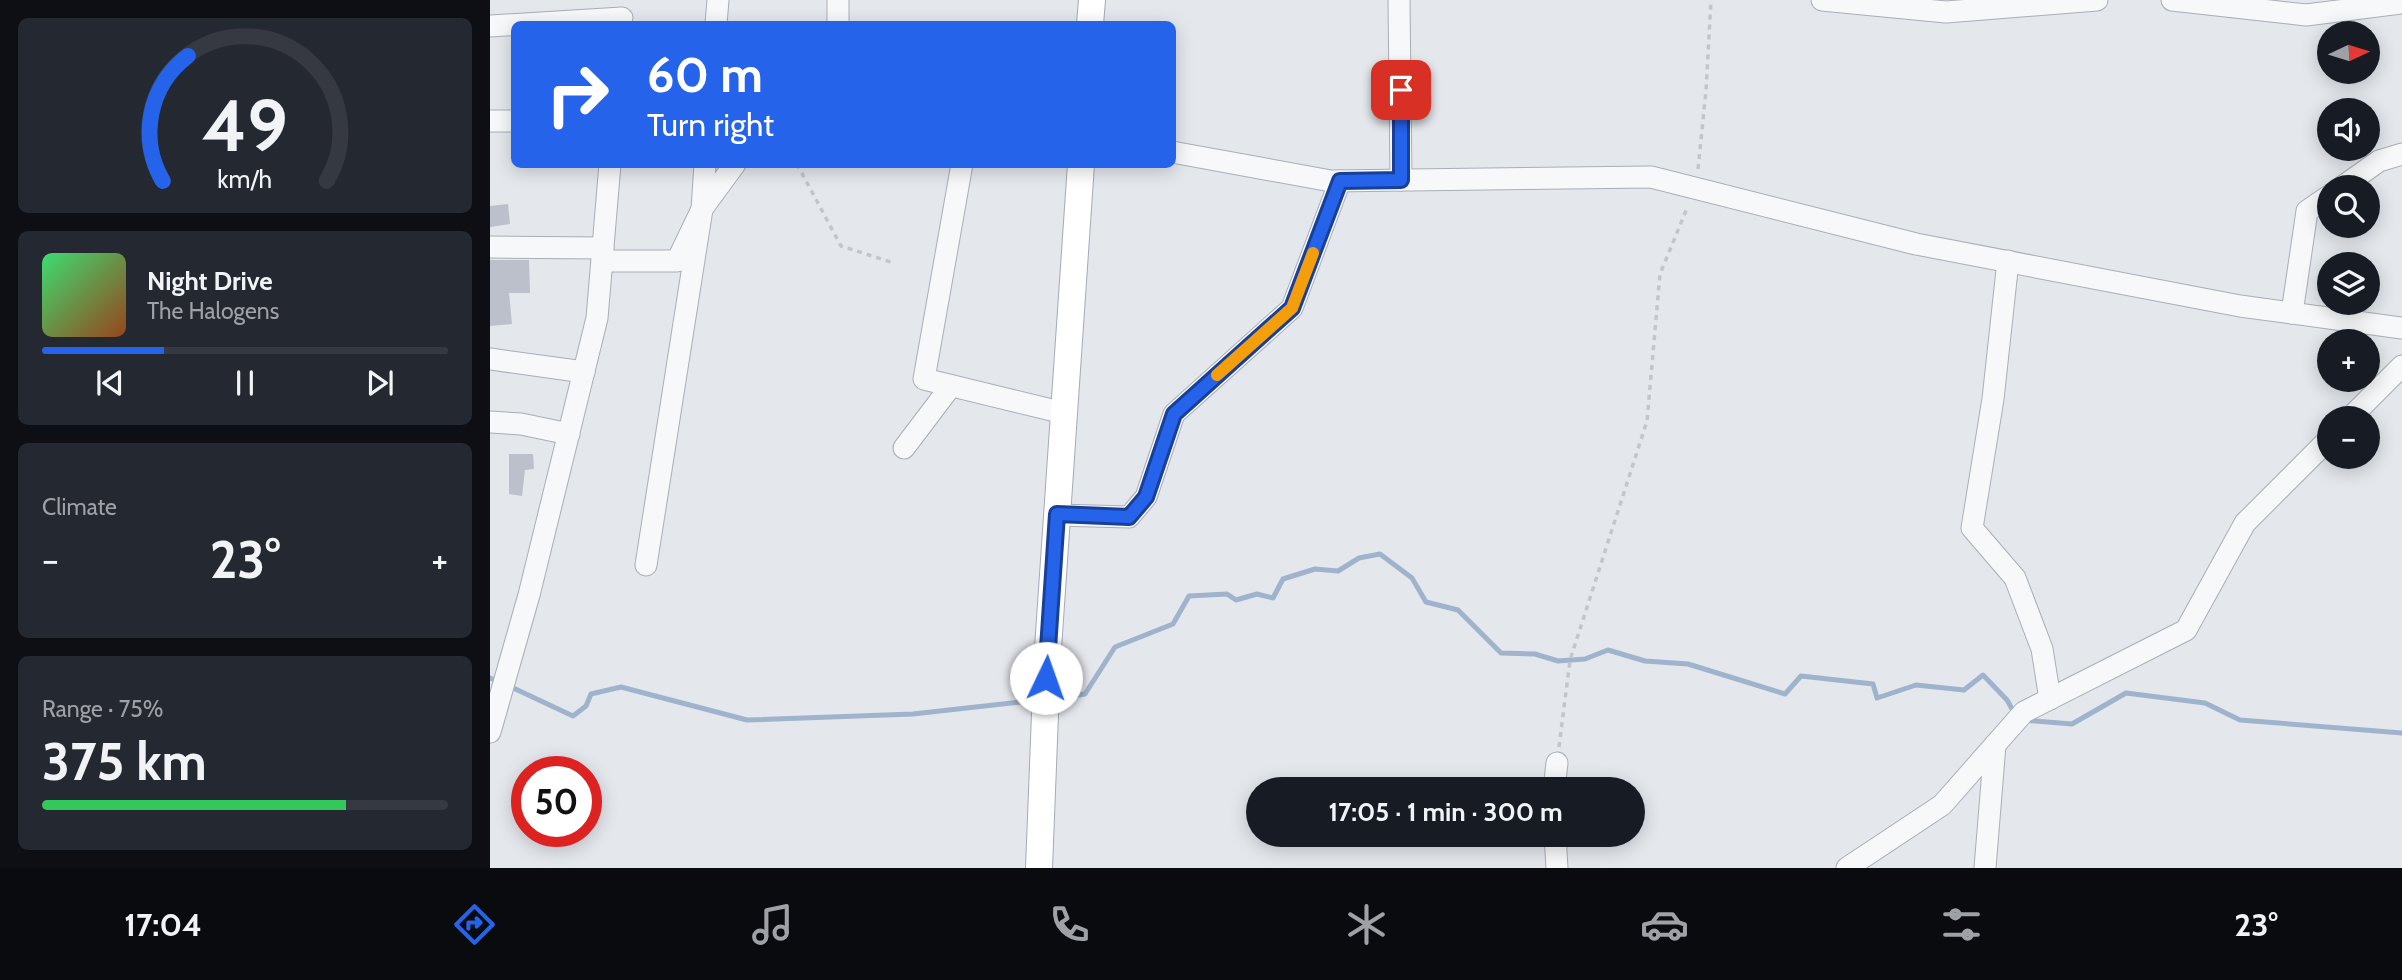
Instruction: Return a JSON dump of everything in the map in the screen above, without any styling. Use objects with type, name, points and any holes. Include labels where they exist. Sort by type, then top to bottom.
[{"type":"main road","points":[[1090,21],[1092,0]]},
{"type":"main road","points":[[1040,868],[1053,574],[1081,168]]},
{"type":"street","points":[[716,21],[718,0]]},
{"type":"street","points":[[838,0],[838,21]]},
{"type":"street","points":[[1399,0],[1401,180]]},
{"type":"street","points":[[1822,0],[1946,12],[2096,0]]},
{"type":"street","points":[[2172,0],[2306,15],[2402,3]]},
{"type":"street","points":[[545,21],[622,14]]},
{"type":"street","points":[[490,26],[511,24]]},
{"type":"street","points":[[490,121],[511,121]]},
{"type":"street","points":[[1176,153],[1340,181],[1651,177],[1916,244],[2292,313],[2402,328]]},
{"type":"street","points":[[2359,175],[2379,161],[2402,154]]},
{"type":"street","points":[[490,732],[515,646],[597,318],[610,168]]},
{"type":"street","points":[[646,565],[702,209],[705,168]]},
{"type":"street","points":[[490,247],[677,261],[702,209],[731,168]]},
{"type":"street","points":[[961,168],[924,379],[1064,413]]},
{"type":"street","points":[[1057,514],[1129,517],[1146,497],[1174,414],[1292,308],[1340,181]]},
{"type":"street","points":[[2292,313],[2307,211],[2317,204]]},
{"type":"street","points":[[2008,261],[1993,399],[1972,528],[2015,579],[2042,649],[2050,699]]},
{"type":"street","points":[[490,359],[584,372]]},
{"type":"street","points":[[2362,406],[2402,366]]},
{"type":"street","points":[[904,448],[951,386]]},
{"type":"street","points":[[490,422],[521,424],[569,434]]},
{"type":"street","points":[[1847,868],[1942,805],[2024,712],[2186,629],[2245,523],[2317,451]]},
{"type":"street","points":[[1985,868],[1995,745]]},
{"type":"street","points":[[1555,777],[1557,763]]},
{"type":"street","points":[[1556,847],[1557,868]]},
{"type":"path","points":[[1557,763],[1570,660],[1647,421],[1660,274],[1696,188],[1706,91],[1711,0]]},
{"type":"path","points":[[799,168],[841,246],[894,263]]},
{"type":"building","points":[[508,204],[510,224],[490,227],[490,206]]},
{"type":"building","points":[[490,260],[529,260],[530,293],[509,293],[512,324],[490,326]]},
{"type":"building","points":[[509,454],[533,454],[534,469],[525,470],[522,496],[509,494]]},
{"type":"waterway","points":[[1052,699],[1085,694],[1115,647],[1173,624],[1189,596],[1227,594],[1236,600],[1257,594],[1273,598],[1283,579],[1315,569],[1338,571],[1359,558],[1380,554],[1412,578],[1426,602],[1458,610],[1501,653],[1535,654],[1558,661],[1585,659],[1608,650],[1645,661],[1688,664],[1785,694],[1801,676],[1873,684],[1877,698],[1916,685],[1964,690],[1983,675],[2007,700],[2016,716]]},
{"type":"waterway","points":[[490,678],[500,682]]},
{"type":"waterway","points":[[509,686],[573,716],[586,706],[591,694],[621,687],[747,720],[913,714],[1039,700]]},
{"type":"waterway","points":[[2023,720],[2072,724],[2126,693],[2205,703],[2240,720],[2402,733]]},
{"type":"slow traffic","points":[[1217,375],[1292,308],[1313,253]]},
{"type":"route","points":[[1046,678],[1057,514],[1129,517],[1146,497],[1174,414],[1292,308],[1340,181],[1401,180],[1401,90]]}]
